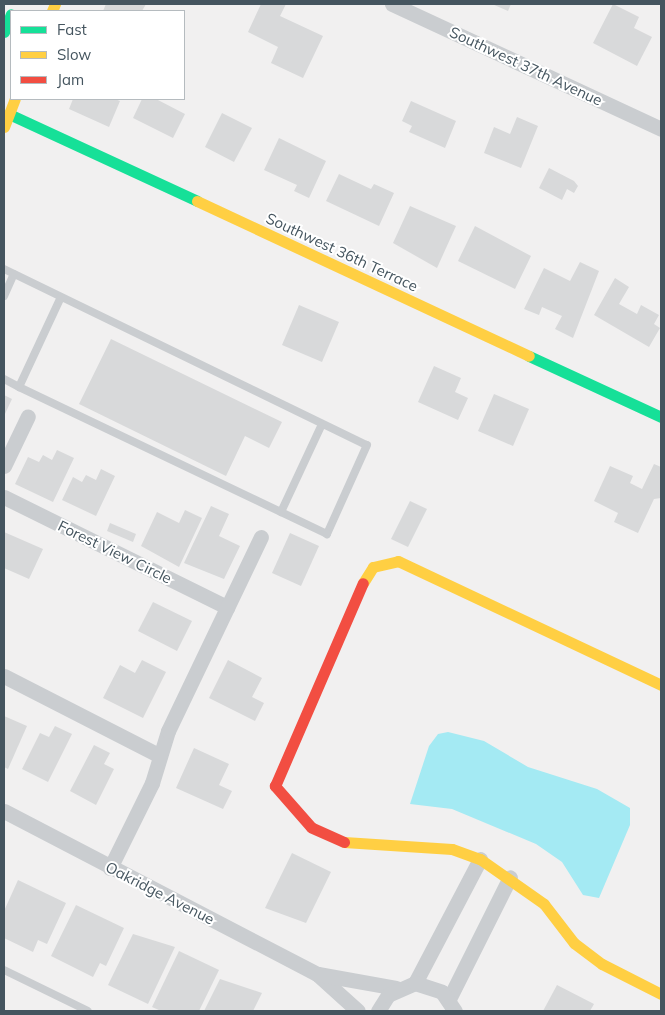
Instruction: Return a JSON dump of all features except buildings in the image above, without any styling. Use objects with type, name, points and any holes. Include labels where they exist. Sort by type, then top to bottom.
[{"type":"street","name":"Southwest 37th Avenue","points":[[392,4],[661,129]]},
{"type":"street","points":[[4,32],[10,18]]},
{"type":"street","points":[[4,127],[16,100]]},
{"type":"street","name":"Southwest 36th Terrace","points":[[9,114],[661,417]]},
{"type":"street","points":[[4,466],[28,416]]},
{"type":"street","name":"Forest View Circle","points":[[4,497],[227,607]]},
{"type":"street","points":[[110,868],[152,783],[168,731],[261,537]]},
{"type":"street","points":[[661,684],[398,561],[374,568],[360,586],[275,786],[311,827],[341,842],[452,849],[480,859],[510,877],[544,904],[574,943],[602,964],[661,994]]},
{"type":"street","points":[[4,676],[160,756]]},
{"type":"street","name":"Oakridge Avenue","points":[[4,811],[110,868],[317,974],[358,1011]]},
{"type":"street","points":[[415,983],[480,859]]},
{"type":"street","points":[[378,1011],[396,988],[415,983],[434,986],[452,1005],[510,877]]},
{"type":"street","name":"Oakridge Avenue","points":[[317,974],[396,988]]},
{"type":"lane","points":[[4,269],[367,445],[327,534],[4,379]]},
{"type":"lane","points":[[4,296],[14,274]]},
{"type":"lane","points":[[19,387],[61,297]]},
{"type":"lane","points":[[281,512],[322,424]]},
{"type":"lane","points":[[4,970],[88,1011]]},
{"type":"water","points":[[448,732],[484,741],[528,767],[597,789],[630,808],[630,825],[599,898],[583,895],[562,862],[536,844],[452,809],[410,804],[429,746],[438,734]]},
{"type":"traffic: fast","points":[[4,32],[10,17]]},
{"type":"traffic: fast","points":[[9,114],[197,201]]},
{"type":"traffic: fast","points":[[529,356],[661,417]]},
{"type":"traffic: slow","points":[[52,10],[55,4]]},
{"type":"traffic: slow","points":[[4,127],[15,100]]},
{"type":"traffic: slow","points":[[197,201],[529,356]]},
{"type":"traffic: slow","points":[[363,583],[373,567],[398,561],[661,685]]},
{"type":"traffic: slow","points":[[344,842],[452,849],[480,859],[544,904],[574,943],[602,964],[661,994]]},
{"type":"traffic: jam","points":[[344,842],[311,827],[275,786],[363,583]]}]
